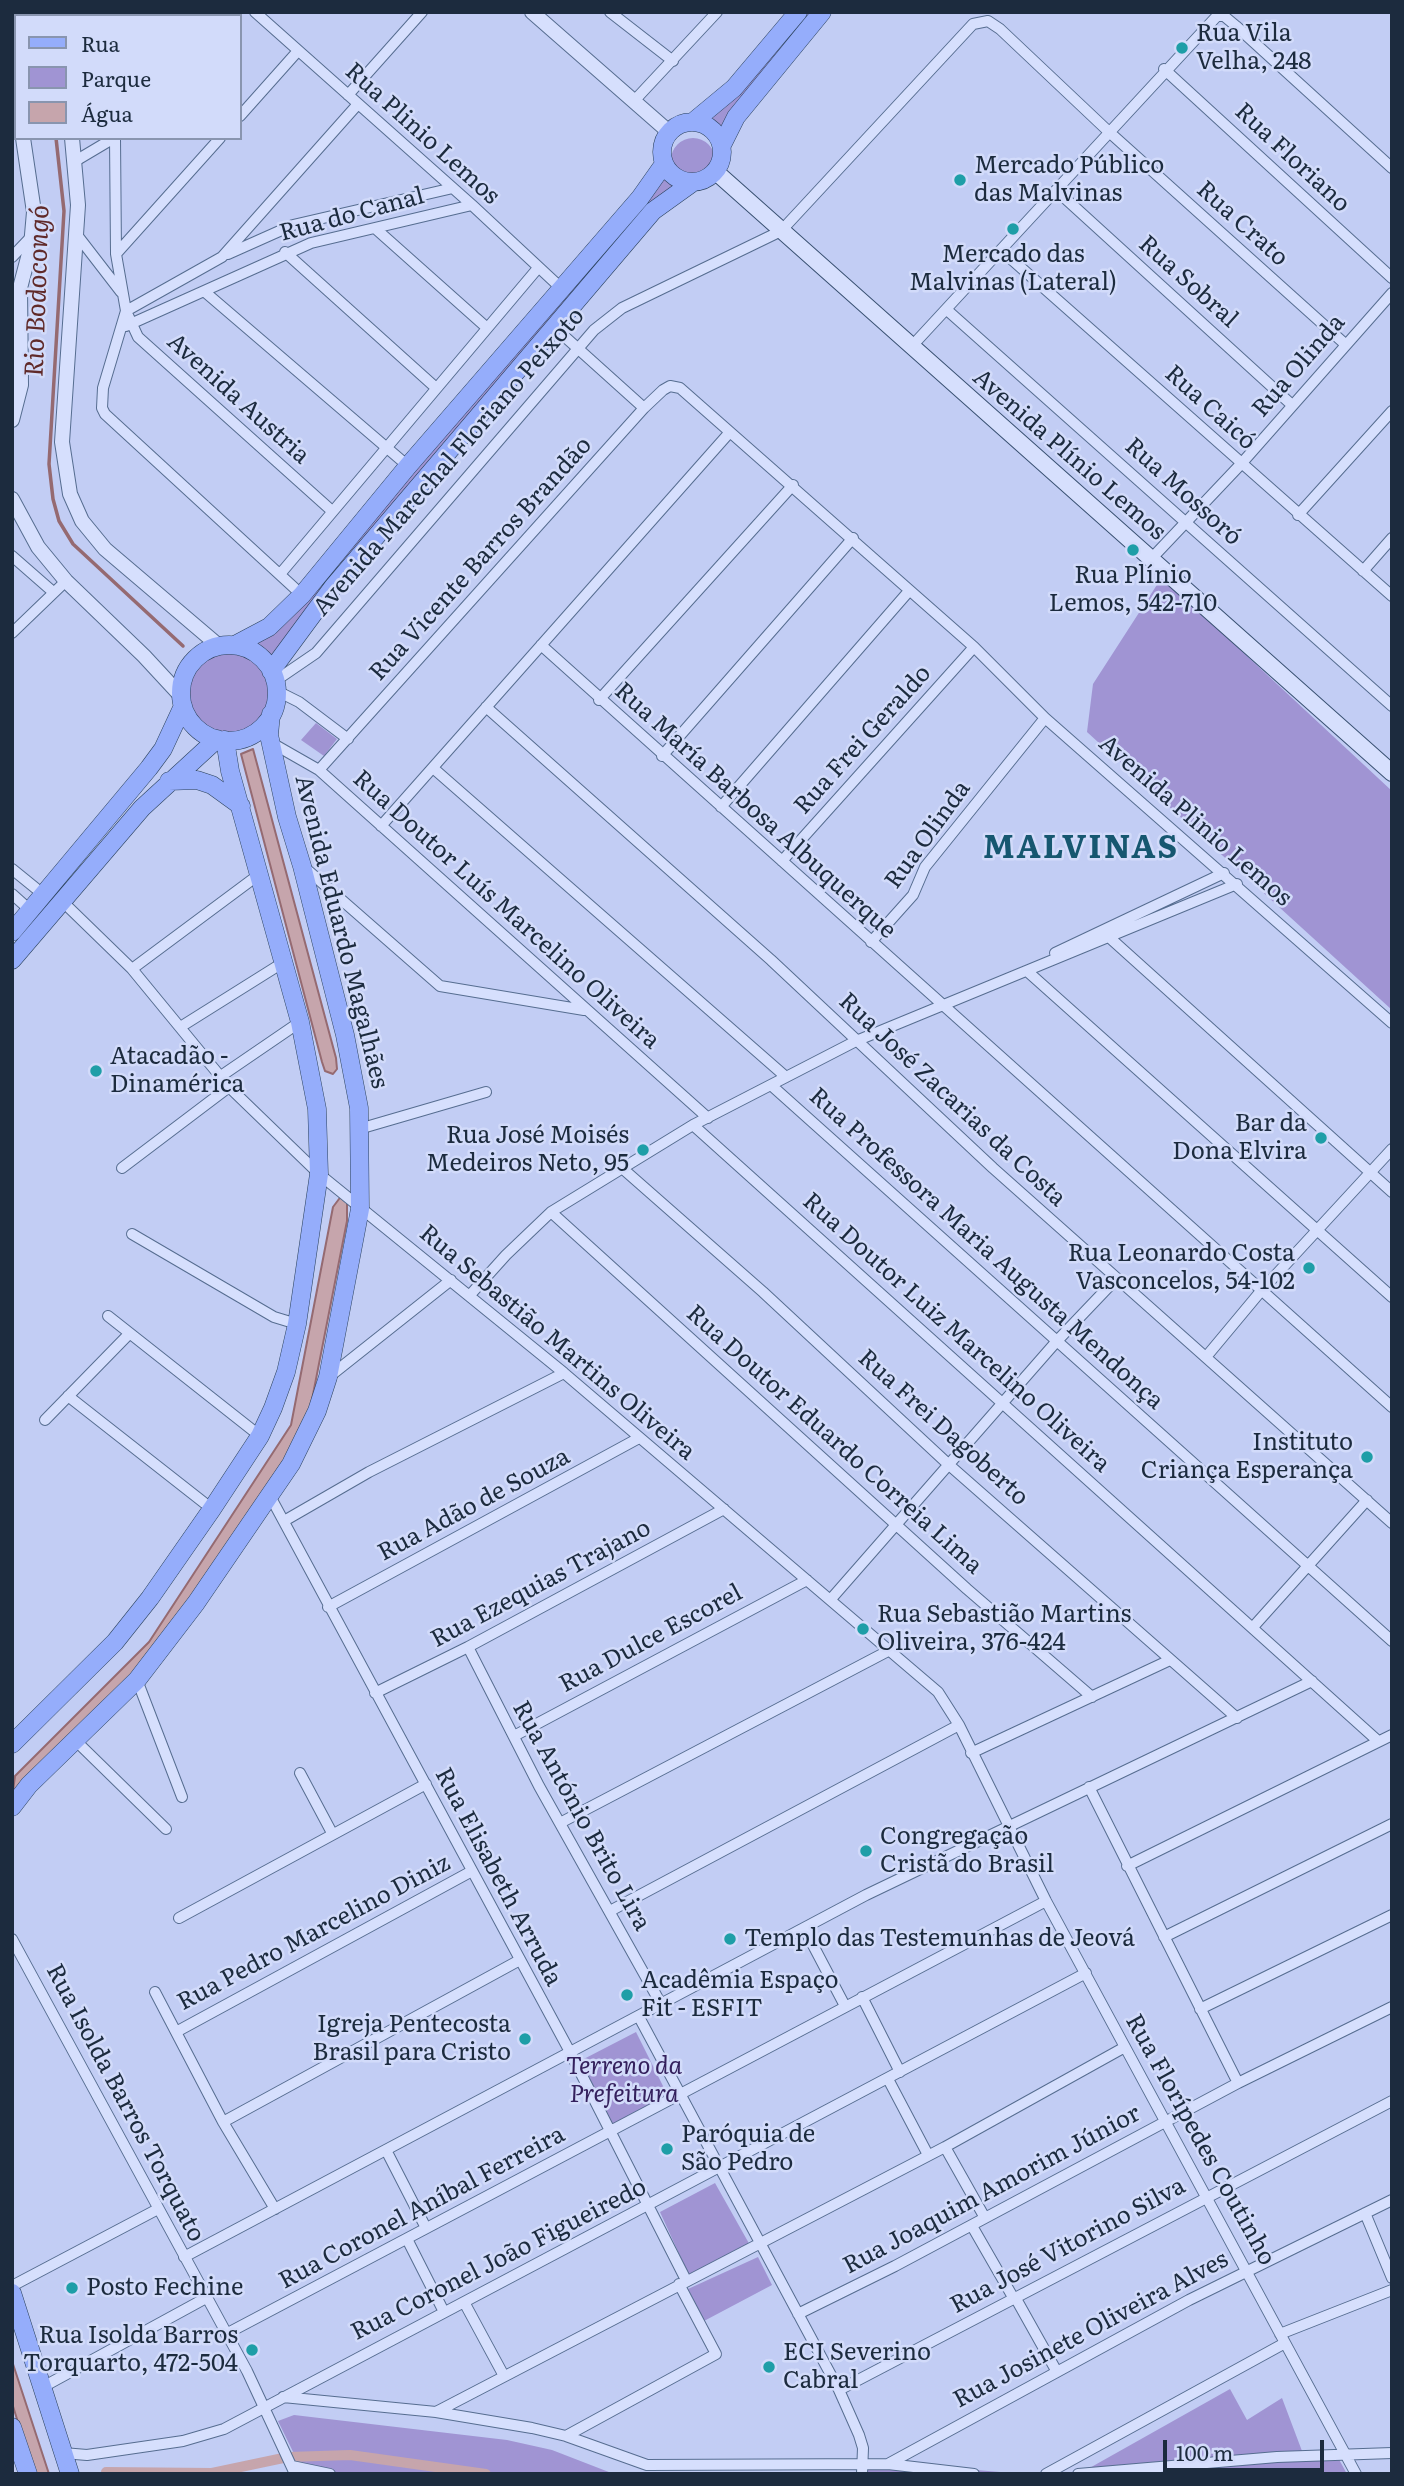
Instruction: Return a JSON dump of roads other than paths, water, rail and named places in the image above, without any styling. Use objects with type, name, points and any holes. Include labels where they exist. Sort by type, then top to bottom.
[{"type":"main road","points":[[798,12],[734,88],[693,122],[678,125],[669,132],[662,146],[664,164],[675,178],[692,183],[702,181],[716,172],[722,160],[722,145],[736,117],[822,12]]},
{"type":"main road","points":[[693,122],[711,128],[722,145]]},
{"type":"main road","name":"Avenida Marechal Floriano Peixoto","points":[[227,645],[270,627],[302,595],[408,466],[640,198],[664,164]]},
{"type":"main road","name":"Avenida Plínio Lemos","points":[[716,172],[1392,773]]},
{"type":"main road","name":"Avenida Marechal Floriano Peixoto","points":[[275,681],[333,587],[653,211],[692,183]]},
{"type":"main road","points":[[12,932],[163,749],[182,702],[184,675],[192,662],[227,645],[250,649],[262,658],[275,681],[271,715],[252,734],[221,740],[169,781],[12,960]]},
{"type":"main road","points":[[12,1744],[115,1642],[150,1598],[212,1510],[260,1436],[286,1372],[297,1324],[319,1174],[317,1109],[300,1022],[261,873],[221,740],[195,727],[182,702]]},
{"type":"main road","name":"Avenida Eduardo Magalhães","points":[[12,1807],[137,1679],[196,1603],[270,1496],[306,1434],[328,1377],[360,1209],[357,1085],[302,866],[287,817],[270,742],[271,715]]},
{"type":"main road","points":[[169,781],[197,780],[212,785],[242,807]]},
{"type":"main road","points":[[12,2293],[70,2474]]},
{"type":"main road","points":[[12,2427],[28,2474]]},
{"type":"street","name":"Rua Plinio Lemos","points":[[255,12],[561,288]]},
{"type":"street","points":[[348,95],[422,12]]},
{"type":"street","points":[[532,12],[669,132]]},
{"type":"street","points":[[610,12],[673,61]]},
{"type":"street","points":[[634,101],[717,12]]},
{"type":"street","points":[[912,346],[1212,19],[1223,16],[1236,26],[1392,168]]},
{"type":"street","name":"Rua Crato","points":[[781,231],[965,30],[973,24],[988,20],[1345,344]]},
{"type":"street","points":[[242,114],[297,52]]},
{"type":"street","name":"Rua Floriano","points":[[1164,69],[1392,278]]},
{"type":"street","points":[[126,311],[222,257],[358,104]]},
{"type":"street","points":[[12,420],[20,396],[15,363],[20,288],[32,236],[33,189],[23,140]]},
{"type":"street","points":[[72,140],[77,160],[77,234],[62,442],[70,494],[82,521],[105,549],[227,645]]},
{"type":"street","points":[[77,160],[112,140]]},
{"type":"street","points":[[115,140],[116,254],[126,311],[103,388],[102,408],[105,414],[302,595]]},
{"type":"street","points":[[116,254],[218,140]]},
{"type":"street","name":"Rua do Canal","points":[[222,257],[293,225],[453,188]]},
{"type":"street","name":"Rua Sobral","points":[[1056,190],[1292,405]]},
{"type":"street","name":"Rua do Canal","points":[[132,326],[285,253],[472,205]]},
{"type":"street","points":[[376,229],[486,327]]},
{"type":"street","name":"Avenida Marechal Floriano Peixoto","points":[[275,681],[316,653],[577,347],[622,308],[781,231]]},
{"type":"street","points":[[77,234],[123,294]]},
{"type":"street","points":[[12,257],[32,236]]},
{"type":"street","name":"Rua Caicó","points":[[1001,250],[1392,596]]},
{"type":"street","points":[[285,253],[435,387]]},
{"type":"street","points":[[281,573],[538,268]]},
{"type":"street","points":[[205,292],[408,466]]},
{"type":"street","name":"Rua Olinda","points":[[1152,558],[1241,464],[1392,293]]},
{"type":"street","name":"Rua Mossoró","points":[[947,310],[1392,706]]},
{"type":"street","name":"Avenida Austria","points":[[126,311],[132,326],[150,349],[332,511]]},
{"type":"street","points":[[120,326],[132,326]]},
{"type":"street","points":[[554,327],[644,408]]},
{"type":"street","name":"Rua Vicente Barros Brandão","points":[[319,770],[663,390],[670,386],[680,388],[730,432]]},
{"type":"street","points":[[1298,515],[1392,411]]},
{"type":"street","points":[[381,826],[730,432],[974,647]]},
{"type":"street","points":[[599,700],[793,485]]},
{"type":"street","points":[[12,499],[38,547],[66,581],[182,702]]},
{"type":"street","points":[[662,756],[853,538]]},
{"type":"street","points":[[1363,571],[1392,538]]},
{"type":"street","points":[[12,556],[52,592]]},
{"type":"street","points":[[12,634],[66,581]]},
{"type":"street","points":[[722,807],[909,591]]},
{"type":"street","name":"Rua María Barbosa Albuquerque","points":[[541,645],[599,700],[1392,1407]]},
{"type":"street","name":"Avenida Plinio Lemos","points":[[974,647],[1045,718],[1392,1023]]},
{"type":"street","name":"Rua Frei Geraldo","points":[[782,861],[974,647]]},
{"type":"street","points":[[275,681],[348,739]]},
{"type":"street","name":"Rua José Zacarias da Costa","points":[[486,707],[771,960],[1116,1278],[1392,1523]]},
{"type":"street","name":"Rua Olinda","points":[[871,942],[913,895],[925,867],[1045,718]]},
{"type":"street","name":"Rua Doutor Luís Marcelino Oliveira","points":[[270,742],[319,770],[584,1010],[708,1118]]},
{"type":"street","name":"Rua Professora Maria Augusta Mendonça","points":[[433,768],[786,1077]]},
{"type":"street","points":[[302,866],[440,986],[584,1010]]},
{"type":"street","points":[[12,869],[44,895]]},
{"type":"street","points":[[132,969],[261,873]]},
{"type":"street","points":[[942,1007],[1224,873]]},
{"type":"street","points":[[470,1295],[506,1255],[551,1212],[693,1125],[856,1041],[1237,884]]},
{"type":"street","points":[[12,894],[31,911]]},
{"type":"street","name":"Rua Sebastião Martins Oliveira","points":[[62,901],[132,969],[182,1026],[229,1087],[319,1174],[564,1373],[938,1692],[959,1725],[1007,1826]]},
{"type":"street","points":[[1110,938],[1392,1192]]},
{"type":"street","points":[[182,1026],[284,962]]},
{"type":"street","points":[[1027,971],[1392,1297]]},
{"type":"street","points":[[221,1076],[300,1022]]},
{"type":"street","name":"Rua Professora Maria Augusta Mendonça","points":[[771,1085],[1392,1641]]},
{"type":"street","points":[[122,1168],[229,1087]]},
{"type":"street","points":[[359,1129],[486,1092]]},
{"type":"street","name":"Rua Doutor Luiz Marcelino Oliveira","points":[[693,1125],[1254,1626],[1378,1741]]},
{"type":"street","points":[[1206,1357],[1261,1292],[1392,1149]]},
{"type":"street","name":"Rua Frei Dagoberto","points":[[622,1168],[763,1292],[948,1464],[1237,1718]]},
{"type":"street","name":"Rua Doutor Eduardo Correia Lima","points":[[551,1212],[1091,1697]]},
{"type":"street","points":[[132,1234],[274,1317],[297,1324]]},
{"type":"street","points":[[831,1599],[1056,1342],[1116,1278]]},
{"type":"street","points":[[328,1377],[451,1280]]},
{"type":"street","points":[[108,1316],[260,1436]]},
{"type":"street","points":[[45,1420],[129,1334]]},
{"type":"street","points":[[284,1521],[369,1472],[564,1373]]},
{"type":"street","points":[[68,1396],[212,1510]]},
{"type":"street","name":"Rua Adão de Souza","points":[[328,1606],[639,1438]]},
{"type":"street","name":"Rua Elisabeth Arruda","points":[[270,1496],[426,1784],[517,1961],[570,2052],[648,2207],[716,2354],[566,2436]]},
{"type":"street","points":[[1254,1626],[1310,1567],[1367,1500]]},
{"type":"street","name":"Rua Ezequias Trajano","points":[[375,1693],[468,1647],[724,1509]]},
{"type":"street","name":"Rua Dulce Escorel","points":[[514,1736],[807,1580]]},
{"type":"street","name":"Rua António Brito Lira","points":[[468,1647],[560,1823],[661,2004]]},
{"type":"street","points":[[560,1823],[888,1651]]},
{"type":"street","points":[[971,1753],[1170,1660]]},
{"type":"street","points":[[137,1679],[183,1797]]},
{"type":"street","points":[[184,2257],[387,2152],[804,1928],[1007,1826],[1312,1681]]},
{"type":"street","points":[[610,1911],[959,1725]]},
{"type":"street","points":[[1127,1866],[1392,1735]]},
{"type":"street","points":[[75,1740],[166,1829]]},
{"type":"street","points":[[300,1773],[332,1833]]},
{"type":"street","points":[[179,1918],[426,1784]]},
{"type":"street","points":[[1089,1787],[1238,2083]]},
{"type":"street","points":[[1164,1937],[1392,1824]]},
{"type":"street","name":"Rua Florípedes Coutinho","points":[[1007,1826],[1356,2474]]},
{"type":"street","name":"Rua Pedro Marcelino Diniz","points":[[176,2032],[472,1871]]},
{"type":"street","name":"Rua Coronel Aníbal Ferreira","points":[[226,2334],[682,2095],[1045,1900]]},
{"type":"street","points":[[1200,2009],[1392,1915]]},
{"type":"street","points":[[804,1928],[845,2006]]},
{"type":"street","name":"Rua Isolda Barros Torquato","points":[[12,1939],[264,2405],[294,2470]]},
{"type":"street","points":[[223,2122],[517,1961]]},
{"type":"street","name":"Rua Coronel João Figueiredo","points":[[63,2453],[87,2455],[205,2436],[238,2422],[264,2405],[648,2207],[1086,1973]]},
{"type":"street","points":[[155,1992],[223,2122],[275,2209]]},
{"type":"street","points":[[862,1997],[900,2072]]},
{"type":"street","name":"Rua Joaquim Amorim Júnior","points":[[798,2315],[972,2226],[1238,2083],[1392,2007]]},
{"type":"street","points":[[639,2017],[839,2390],[859,2435],[862,2469]]},
{"type":"street","points":[[436,2412],[927,2154],[945,2147],[1125,2047]]},
{"type":"street","points":[[888,2079],[927,2154]]},
{"type":"street","name":"Rua José Vitorino Silva","points":[[839,2390],[1392,2101]]},
{"type":"street","points":[[945,2147],[985,2218]]},
{"type":"street","points":[[387,2152],[426,2228]]},
{"type":"street","name":"Rua Josinete Oliveira Alves","points":[[888,2464],[1247,2271],[1392,2200]]},
{"type":"street","points":[[12,2287],[158,2209]]},
{"type":"street","points":[[1364,2213],[1392,2278]]},
{"type":"street","points":[[972,2226],[1057,2372]]},
{"type":"street","points":[[407,2239],[444,2312]]},
{"type":"street","points":[[1046,2474],[1282,2339],[1392,2290]]},
{"type":"street","points":[[41,2388],[206,2298]]},
{"type":"street","points":[[464,2302],[504,2376]]},
{"type":"street","points":[[283,2397],[436,2412],[566,2436],[647,2465],[862,2469],[888,2464],[974,2474]]},
{"type":"street","points":[[1078,2474],[1277,2457],[1392,2453]]},
{"type":"street","points":[[294,2470],[330,2474]]},
{"type":"water","points":[[253,749],[336,1058],[337,1069],[333,1074],[325,1071],[322,1062],[241,754]]},
{"type":"water","points":[[342,1195],[347,1202],[347,1221],[307,1425],[160,1646],[12,1798],[15,1776],[149,1642],[291,1425],[333,1207]]},
{"type":"water","points":[[12,2361],[49,2474],[34,2474],[12,2403]]},
{"type":"waterway","name":"Rio Bodocongó","points":[[56,140],[64,211],[49,464],[53,499],[59,521],[73,544],[183,646]]},
{"type":"waterway","points":[[106,2472],[212,2473],[288,2457],[350,2455],[486,2474]]},
{"type":"place","name":"Rua Vila Velha, 248","points":[[1182,48]]},
{"type":"place","name":"Mercado Público das Malvinas","points":[[960,180]]},
{"type":"place","name":"Mercado das Malvinas (Lateral)","points":[[1013,229]]},
{"type":"place","name":"Rua Plínio Lemos, 542-710","points":[[1133,550]]},
{"type":"place","name":"Atacadão - Dinamérica","points":[[96,1071]]},
{"type":"place","name":"Bar da Dona Elvira","points":[[1321,1138]]},
{"type":"place","name":"Rua José Moisés Medeiros Neto, 95","points":[[643,1150]]},
{"type":"place","name":"Rua Leonardo Costa Vasconcelos, 54-102","points":[[1309,1268]]},
{"type":"place","name":"Instituto Criança Esperança","points":[[1367,1457]]},
{"type":"place","name":"Rua Sebastião Martins Oliveira, 376-424","points":[[863,1629]]},
{"type":"place","name":"Congregação Cristã do Brasil","points":[[866,1851]]},
{"type":"place","name":"Templo das Testemunhas de Jeová","points":[[730,1939]]},
{"type":"place","name":"Acadêmia Espaço Fit - ESFIT","points":[[627,1995]]},
{"type":"place","name":"Igreja Pentecosta Brasil para Cristo","points":[[525,2039]]},
{"type":"place","name":"Paróquia de São Pedro","points":[[667,2149]]},
{"type":"place","name":"Posto Fechine","points":[[72,2288]]},
{"type":"place","name":"Rua Isolda Barros Torquarto, 472-504","points":[[252,2350]]},
{"type":"place","name":"ECI Severino Cabral","points":[[769,2367]]},
{"type":"district","name":"MALVINAS","points":[[1081,849]]},
{"type":"park label","name":"Terreno da Prefeitura","points":[[624,2081]]}]
